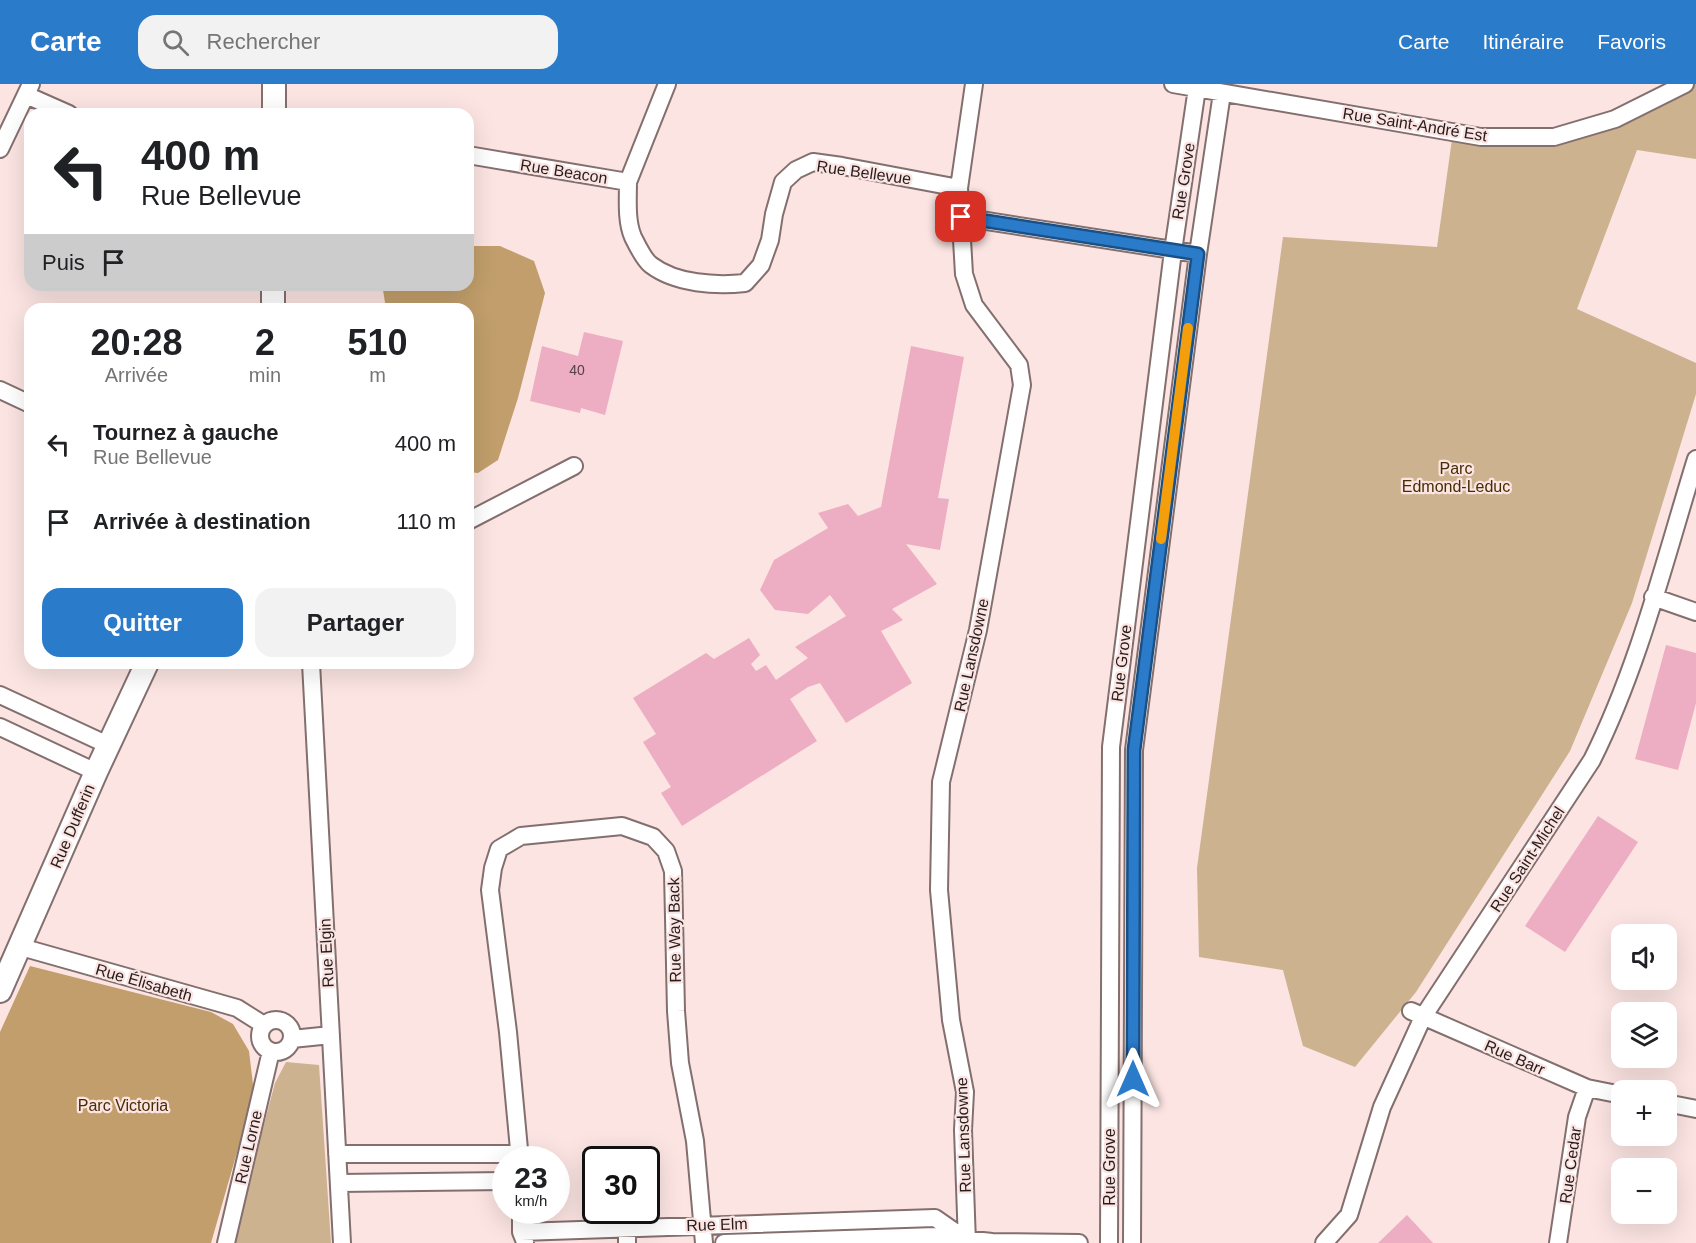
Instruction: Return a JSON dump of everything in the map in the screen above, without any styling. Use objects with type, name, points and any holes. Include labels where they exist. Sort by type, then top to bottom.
[{"type":"main road","points":[[274,84],[274,108]]},
{"type":"main road","name":"Rue Dufferin","points":[[0,991],[96,771],[144,669]]},
{"type":"street","name":"Rue Beacon","points":[[474,156],[628,182],[667,84]]},
{"type":"street","name":"Rue Lansdowne","points":[[968,1242],[963,1130],[965,1092],[951,1020],[939,890],[941,782],[978,630],[1022,385],[1019,365],[974,306],[964,274],[959,188],[974,84]]},
{"type":"street","name":"Rue Saint-André Est","points":[[1173,84],[1481,137],[1554,137],[1615,119],[1685,84]]},
{"type":"street","name":"Rue Grove","points":[[1109,1243],[1110,747],[1173,251],[1197,88]]},
{"type":"street","points":[[0,149],[29,90],[59,108]]},
{"type":"street","name":"Rue Grove","points":[[1132,1243],[1134,750],[1198,254],[1222,93]]},
{"type":"street","name":"Rue Bellevue","points":[[628,182],[628,208],[632,236],[649,264],[679,278],[723,285],[745,283],[761,265],[770,240],[783,182],[796,170],[813,162],[959,188]]},
{"type":"street","points":[[961,217],[1198,254]]},
{"type":"street","points":[[0,390],[24,401]]},
{"type":"street","name":"Rue Saint-Michel","points":[[1324,1243],[1349,1215],[1382,1107],[1417,1014],[1592,760],[1618,703],[1696,459]]},
{"type":"street","points":[[474,518],[574,466]]},
{"type":"street","points":[[1653,597],[1696,612]]},
{"type":"street","name":"Rue Elgin","points":[[311,669],[342,1243]]},
{"type":"street","points":[[0,695],[108,745]]},
{"type":"street","points":[[0,727],[96,771]]},
{"type":"street","name":"Rue Way Back","points":[[519,1146],[508,1032],[490,890],[499,849],[521,836],[622,826],[653,837],[666,851],[673,871],[676,1011],[680,1063],[695,1141],[704,1243]]},
{"type":"street","name":"Rue Élisabeth","points":[[21,946],[237,1008],[264,1025]]},
{"type":"street","name":"Rue Barr","points":[[1417,1014],[1587,1089],[1611,1093]]},
{"type":"street","points":[[292,1039],[290,1028],[281,1021],[275,1020],[264,1025],[261,1031],[262,1043],[271,1051],[283,1050],[292,1039],[331,1035]]},
{"type":"street","name":"Rue Lorne","points":[[226,1243],[271,1051]]},
{"type":"street","name":"Rue Cedar","points":[[1558,1243],[1577,1117],[1587,1089]]},
{"type":"street","points":[[1677,1105],[1696,1109]]},
{"type":"street","points":[[337,1154],[492,1156]]},
{"type":"street","points":[[443,1155],[444,1182]]},
{"type":"street","points":[[339,1183],[492,1181]]},
{"type":"street","name":"Rue Elm","points":[[523,1238],[627,1235],[704,1225],[935,1218],[968,1242]]},
{"type":"street","points":[[805,1221],[806,1239]]},
{"type":"street","name":"Rue Elm","points":[[724,1243],[936,1236],[968,1242],[1079,1243]]},
{"type":"green space","name":"Parc Edmond-Leduc","points":[[1685,84],[1696,84],[1696,159],[1637,150],[1577,309],[1696,363],[1696,394],[1632,603],[1570,751],[1416,992],[1355,1067],[1303,1046],[1283,970],[1199,957],[1197,868],[1283,237],[1437,247],[1453,132],[1554,137]]},
{"type":"green space","points":[[474,246],[500,246],[534,261],[545,293],[518,398],[498,460],[478,473],[474,473],[474,303],[385,303],[383,291],[474,291]]},
{"type":"green space","name":"Parc Victoria","points":[[30,966],[211,1012],[233,1024],[249,1051],[254,1093],[211,1243],[0,1243],[0,1032]]},
{"type":"green space","points":[[286,1062],[319,1065],[331,1243],[232,1243],[275,1083]]},
{"type":"building","points":[[584,332],[623,341],[605,415],[581,408],[580,413],[530,401],[542,346],[578,356]]},
{"type":"building","points":[[911,346],[964,357],[938,498],[949,499],[940,550],[906,544],[937,584],[892,609],[903,620],[881,631],[912,683],[846,723],[820,683],[808,687],[790,699],[817,741],[682,826],[661,793],[671,787],[643,742],[656,734],[633,698],[706,653],[714,659],[749,638],[760,655],[751,664],[756,671],[766,665],[776,680],[808,658],[795,647],[846,616],[830,595],[808,614],[775,610],[760,590],[774,560],[828,528],[818,513],[848,504],[858,516],[881,507]]},
{"type":"building","points":[[1666,645],[1696,653],[1696,703],[1678,770],[1635,759]]},
{"type":"building","points":[[1598,816],[1638,842],[1565,952],[1525,926]]},
{"type":"building","points":[[1407,1215],[1433,1243],[1378,1243]]},
{"type":"slow traffic","points":[[1161,539],[1188,328]]},
{"type":"route","points":[[961,217],[1198,254],[1134,750],[1133,1079]]}]
